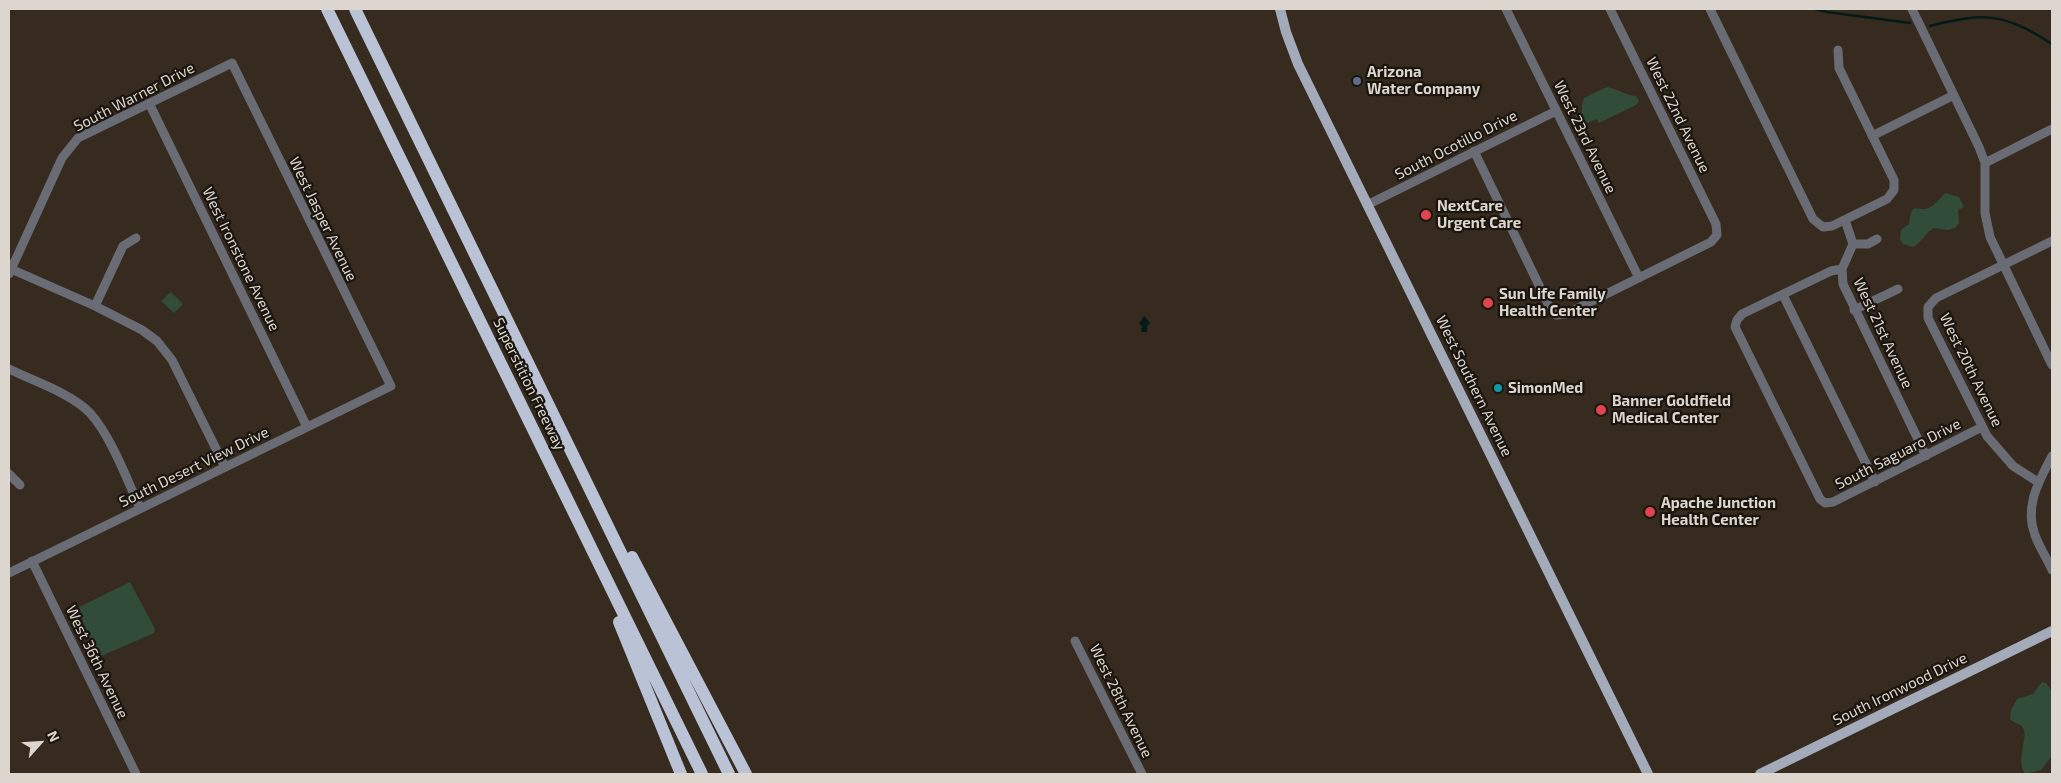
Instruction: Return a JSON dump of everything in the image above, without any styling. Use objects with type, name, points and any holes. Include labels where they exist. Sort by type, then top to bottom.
[{"type":"highway","name":"Superstition Freeway","points":[[327,9],[702,774]]},
{"type":"highway","name":"Superstition Freeway","points":[[355,9],[729,774]]},
{"type":"highway","points":[[571,452],[622,537],[746,774]]},
{"type":"highway","points":[[589,543],[614,610],[681,774]]},
{"type":"main road","name":"West Southern Avenue","points":[[1280,9],[1298,64],[1648,774]]},
{"type":"main road","name":"South Ironwood Drive","points":[[1760,774],[2052,631]]},
{"type":"street","name":"West 23rd Avenue","points":[[1506,9],[1639,278]]},
{"type":"street","name":"West 22nd Avenue","points":[[1610,9],[1716,224],[1717,235],[1711,242],[1639,278]]},
{"type":"street","points":[[1710,9],[1813,219],[1822,227],[1832,226],[1887,199],[1894,190],[1894,180],[1839,68],[1838,50]]},
{"type":"street","points":[[1913,12],[1985,163],[1985,213],[1990,237],[2052,365]]},
{"type":"street","name":"South Warner Drive","points":[[10,271],[62,158],[78,138],[232,63]]},
{"type":"street","name":"West Jasper Avenue","points":[[232,63],[391,386]]},
{"type":"street","points":[[1872,136],[1954,95]]},
{"type":"street","name":"West Ironstone Avenue","points":[[149,103],[307,427]]},
{"type":"street","name":"South Ocotillo Drive","points":[[1368,205],[1556,110]]},
{"type":"street","points":[[1985,163],[2052,129]]},
{"type":"street","points":[[1474,152],[1556,315],[1566,314],[1639,278]]},
{"type":"street","points":[[1845,220],[1853,244],[1868,244],[1877,239]]},
{"type":"street","points":[[95,306],[123,246],[136,238]]},
{"type":"street","points":[[2003,265],[2052,241]]},
{"type":"street","name":"West 21st Avenue","points":[[1853,244],[1842,269],[1843,284],[1926,456]]},
{"type":"street","name":"West 20th Avenue","points":[[2003,265],[1936,298],[1928,307],[1928,318],[1987,436],[2013,466],[2038,482]]},
{"type":"street","points":[[1842,269],[1831,271],[1783,295],[1875,482]]},
{"type":"street","points":[[10,271],[95,306],[142,330],[162,348],[172,360],[225,467]]},
{"type":"street","points":[[1854,310],[1898,289]]},
{"type":"street","name":"South Saguaro Drive","points":[[1783,295],[1742,314],[1737,320],[1735,327],[1820,499],[1825,503],[1834,502],[1982,427]]},
{"type":"street","points":[[9,369],[72,399],[89,412],[102,429],[140,508]]},
{"type":"street","name":"South Desert View Drive","points":[[9,573],[391,386]]},
{"type":"street","points":[[2051,565],[2035,534],[2031,518],[2032,500],[2038,482],[2052,456]]},
{"type":"street","points":[[9,474],[20,485]]},
{"type":"street","name":"West 36th Avenue","points":[[32,561],[136,774]]},
{"type":"street","name":"West 28th Avenue","points":[[1075,641],[1142,774]]},
{"type":"green space","points":[[1607,87],[1636,96],[1639,101],[1636,105],[1599,123],[1597,119],[1585,124],[1582,119],[1577,121],[1575,116],[1582,111],[1584,98]]},
{"type":"green space","points":[[1946,193],[1959,197],[1964,207],[1958,210],[1959,223],[1955,228],[1948,230],[1934,228],[1913,247],[1903,244],[1900,239],[1901,230],[1909,224],[1912,211],[1916,208],[1923,209],[1932,206]]},
{"type":"green space","points":[[171,292],[183,304],[174,313],[161,301]]},
{"type":"green space","points":[[130,582],[155,629],[154,633],[99,657],[77,608]]},
{"type":"green space","points":[[2042,682],[2046,683],[2052,691],[2052,756],[2041,770],[2025,774],[2021,761],[2024,732],[2022,726],[2010,719],[2011,710],[2017,699],[2033,694]]},
{"type":"water","points":[[1144,316],[1150,323],[1147,326],[1147,332],[1141,332],[1142,326],[1139,324]]},
{"type":"waterway","points":[[1815,9],[1910,23]]},
{"type":"waterway","points":[[1930,26],[1949,21],[1980,17],[1994,18],[2020,26],[2052,44]]},
{"type":"place","name":"Arizona Water Company","points":[[1357,81]]},
{"type":"place","name":"NextCare Urgent Care","points":[[1426,215]]},
{"type":"place","name":"Sun Life Family Health Center","points":[[1488,303]]},
{"type":"place","name":"SimonMed","points":[[1498,388]]},
{"type":"place","name":"Banner Goldfield Medical Center","points":[[1601,410]]},
{"type":"place","name":"Apache Junction Health Center","points":[[1650,512]]}]
